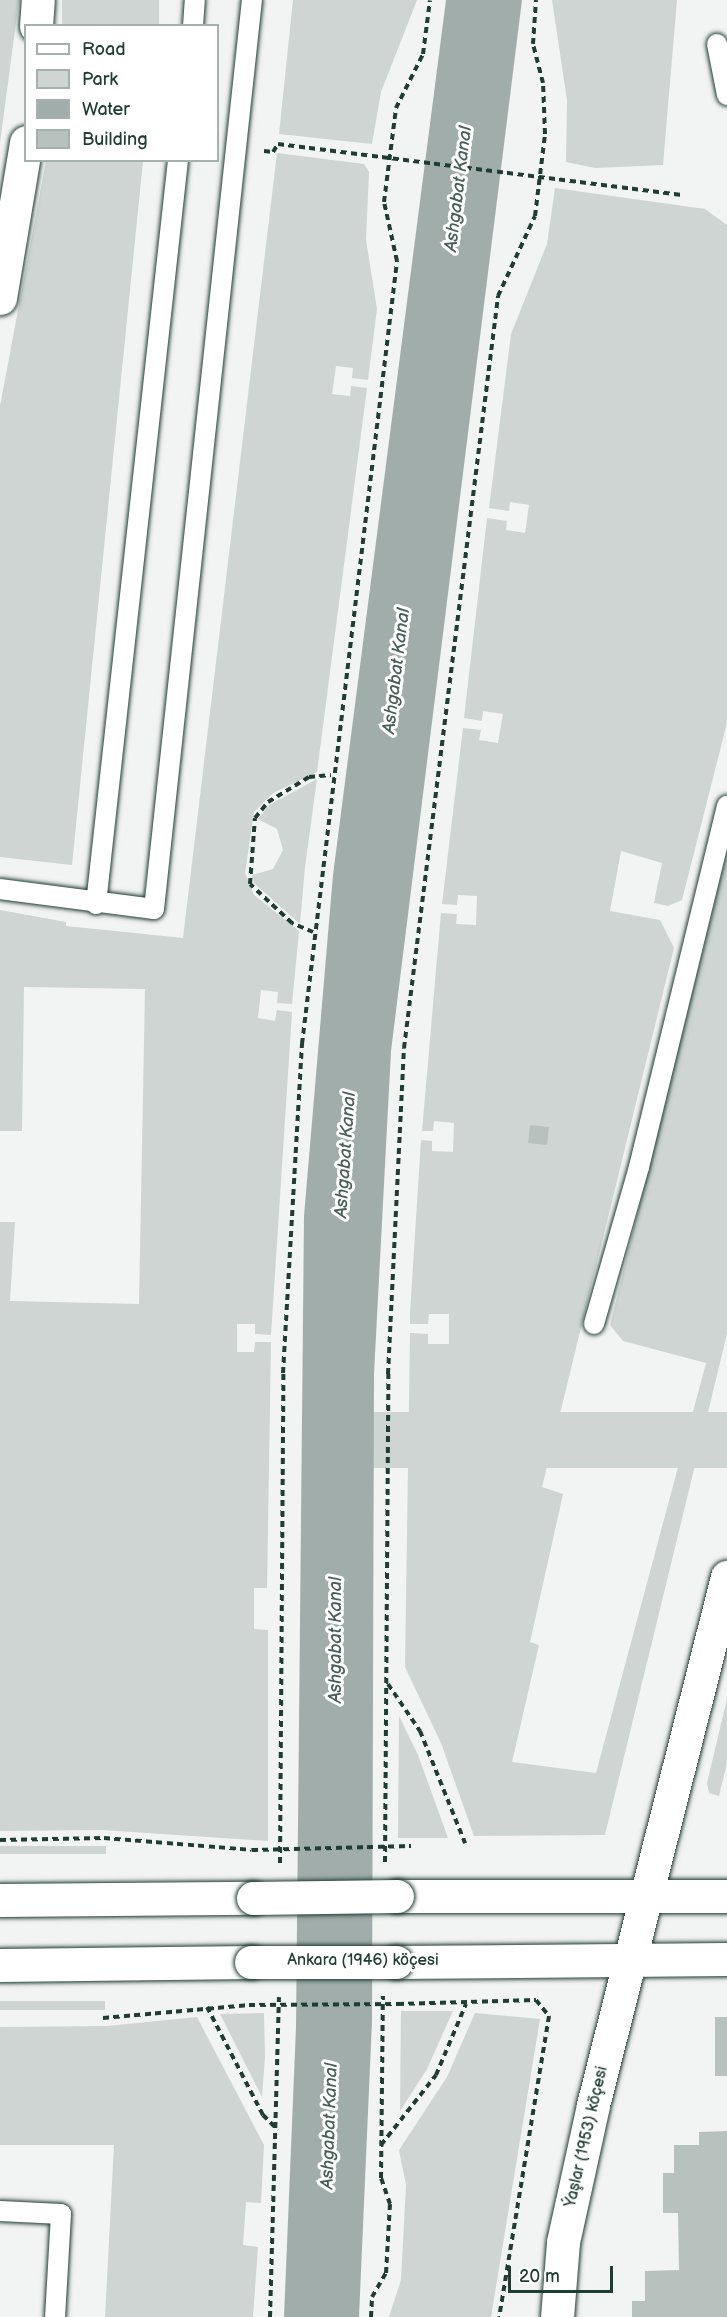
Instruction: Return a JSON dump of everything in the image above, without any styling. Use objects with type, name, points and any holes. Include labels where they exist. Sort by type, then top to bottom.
[{"type":"main road","points":[[36,24],[38,0]]},
{"type":"main road","points":[[0,298],[16,159]]},
{"type":"main road","points":[[648,1896],[727,1576]]},
{"type":"main road","points":[[0,1900],[253,1898],[391,1884],[648,1896],[727,1896]]},
{"type":"main road","name":"Ýaşlar (1953) köçesi","points":[[557,2317],[562,2242],[648,1896]]},
{"type":"main road","name":"Ankara (1946) köçesi","points":[[0,1965],[727,1959]]},
{"type":"lane","points":[[193,24],[195,0]]},
{"type":"lane","points":[[0,890],[96,904],[154,909],[252,0]]},
{"type":"lane","points":[[717,44],[727,95]]},
{"type":"lane","points":[[96,904],[178,162]]},
{"type":"lane","points":[[594,1324],[639,1167],[727,806]]},
{"type":"lane","points":[[0,2211],[61,2214],[55,2317]]},
{"type":"path","points":[[280,1869],[283,1373],[290,1206],[313,932],[396,261],[384,202],[396,108],[423,54],[430,0]]},
{"type":"path","points":[[391,1884],[387,1682],[389,1352],[404,1048],[498,296],[535,216],[545,134],[543,83],[533,44],[536,0]]},
{"type":"path","points":[[278,144],[420,164],[684,195]]},
{"type":"path","points":[[313,932],[266,902],[250,884],[255,818],[268,802],[309,777],[331,775]]},
{"type":"path","points":[[387,1682],[420,1731],[465,1844]]},
{"type":"path","points":[[0,1840],[104,1838],[252,1850],[411,1846]]},
{"type":"path","points":[[270,2317],[279,2130],[279,1988]]},
{"type":"path","points":[[371,2317],[372,2297],[386,2273],[389,2227],[381,2146],[383,1991]]},
{"type":"path","points":[[103,2018],[206,2007],[249,2005],[466,2004],[536,2001],[549,2016],[500,2317]]},
{"type":"path","points":[[381,2146],[436,2075],[466,2004]]},
{"type":"path","points":[[206,2007],[263,2115],[279,2130]]},
{"type":"green space","points":[[0,0],[19,0],[0,143]]},
{"type":"green space","points":[[62,0],[159,0],[159,24],[62,24]]},
{"type":"green space","points":[[293,0],[417,0],[381,92],[372,144],[279,134]]},
{"type":"green space","points":[[552,0],[677,0],[663,165],[595,168],[566,162],[567,100]]},
{"type":"green space","points":[[277,153],[364,164],[369,172],[366,240],[377,309],[368,380],[352,378],[353,368],[336,366],[332,394],[350,396],[351,386],[367,388],[317,772],[273,793],[254,812],[245,873],[254,895],[299,931],[292,1004],[277,1003],[278,992],[261,990],[258,1018],[275,1021],[277,1010],[292,1012],[271,1335],[255,1334],[255,1324],[237,1324],[237,1352],[254,1352],[255,1342],[271,1342],[267,1588],[254,1588],[254,1629],[268,1630],[268,1841],[102,1830],[0,1831],[0,1222],[15,1222],[10,1301],[139,1304],[145,989],[24,987],[22,1131],[0,1131],[0,910],[66,922],[66,926],[183,938]]},
{"type":"green space","points":[[46,162],[143,162],[72,865],[0,857],[0,406]]},
{"type":"green space","points":[[555,188],[705,209],[727,225],[727,723],[682,900],[668,906],[654,903],[662,863],[621,851],[610,911],[660,920],[674,948],[542,1487],[563,1494],[530,1642],[539,1645],[512,1762],[596,1773],[706,1363],[623,1341],[610,1325],[727,853],[727,1334],[605,1835],[474,1836],[441,1743],[405,1667],[410,1333],[428,1334],[428,1344],[449,1344],[449,1314],[429,1314],[428,1324],[410,1324],[410,1313],[421,1140],[432,1141],[432,1151],[453,1152],[454,1123],[434,1121],[433,1131],[422,1131],[441,913],[457,914],[456,924],[476,925],[477,896],[458,895],[457,905],[442,904],[463,728],[481,730],[479,740],[498,743],[503,714],[483,711],[482,721],[464,718],[487,518],[507,521],[506,530],[525,533],[529,505],[510,502],[509,511],[489,508],[511,334],[547,244]]},
{"type":"green space","points":[[317,779],[300,924],[254,883],[252,875],[273,869],[283,850],[277,829],[258,819],[269,805]]},
{"type":"green space","points":[[331,1412],[727,1412],[727,1468],[331,1468]]},
{"type":"green space","points":[[727,1699],[727,1763],[719,1796],[709,1793],[707,1783]]},
{"type":"green space","points":[[399,1716],[418,1755],[448,1838],[398,1838]]},
{"type":"green space","points":[[0,1846],[106,1846],[106,1854],[0,1854]]},
{"type":"green space","points":[[0,2001],[105,2001],[105,2010],[0,2010]]},
{"type":"green space","points":[[401,2011],[453,2011],[427,2069],[400,2111]]},
{"type":"green space","points":[[264,2013],[265,2057],[262,2097],[220,2014]]},
{"type":"green space","points":[[475,2013],[540,2019],[491,2317],[389,2317],[401,2280],[406,2185],[399,2150],[447,2077]]},
{"type":"green space","points":[[197,2017],[264,2145],[261,2203],[246,2202],[243,2245],[258,2247],[253,2317],[105,2317],[114,2145],[0,2145],[0,2027],[107,2026]]},
{"type":"water","name":"Ashgabat Kanal","points":[[446,0],[522,0],[391,1051],[374,1374],[372,2021],[359,2317],[284,2317],[296,2027],[304,1216],[333,875]]},
{"type":"building","points":[[530,1125],[549,1127],[547,1145],[528,1143]]},
{"type":"building","points":[[715,2017],[727,2017],[727,2076],[715,2076]]},
{"type":"building","points":[[727,2131],[727,2317],[632,2317],[632,2301],[645,2301],[645,2271],[679,2270],[678,2213],[663,2213],[663,2173],[674,2173],[674,2145],[699,2145],[699,2132]]}]
